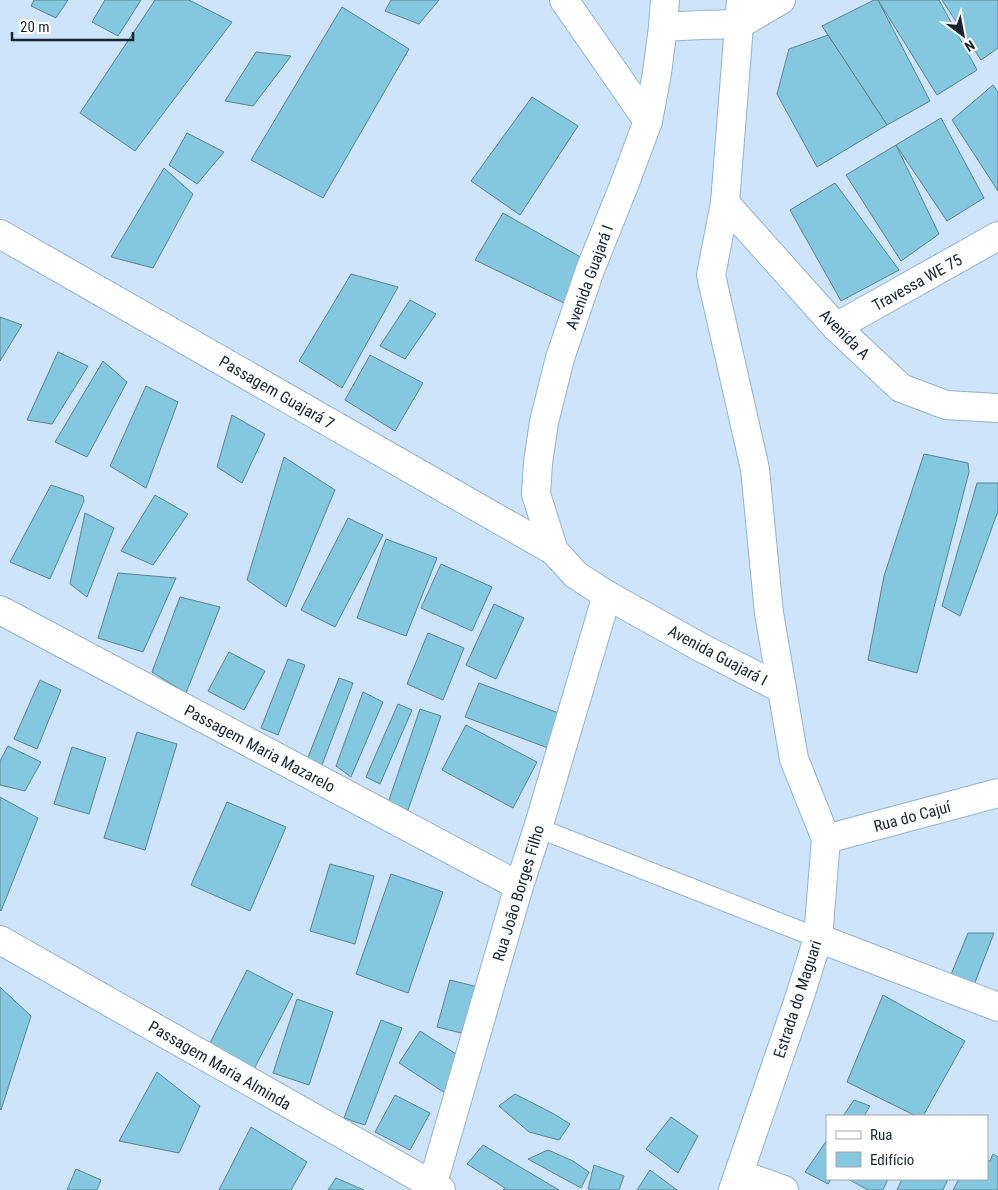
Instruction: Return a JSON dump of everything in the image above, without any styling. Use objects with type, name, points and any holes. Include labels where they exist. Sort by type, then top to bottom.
[{"type":"street","points":[[564,0],[648,121]]},
{"type":"street","name":"Avenida Guajará I","points":[[665,0],[657,73],[648,121],[590,270],[560,358],[544,422],[536,494],[554,551],[576,575],[607,595],[700,647],[782,689]]},
{"type":"street","points":[[663,27],[702,25],[781,0]]},
{"type":"street","name":"Avenida Guajará I","points":[[741,12],[726,203],[711,275],[755,469],[769,613],[782,689]]},
{"type":"street","name":"Avenida A","points":[[726,203],[836,327],[901,388],[946,405],[998,408]]},
{"type":"street","name":"Passagem Guajará 7","points":[[0,234],[554,551]]},
{"type":"street","name":"Travessa WE 75","points":[[836,327],[998,236]]},
{"type":"street","name":"Rua João Borges Filho","points":[[435,1188],[519,886],[607,595]]},
{"type":"street","name":"Passagem Maria Mazarelo","points":[[0,610],[519,886]]},
{"type":"street","name":"Estrada do Maguari","points":[[736,1182],[818,938],[826,839],[794,759],[782,689]]},
{"type":"street","name":"Rua do Cajuí","points":[[826,839],[998,793]]},
{"type":"street","points":[[818,938],[998,1007]]},
{"type":"street","name":"Passagem Maria Alminda","points":[[0,940],[435,1188]]},
{"type":"street","points":[[736,1182],[784,1190]]},
{"type":"lane","points":[[538,828],[818,938]]},
{"type":"building","points":[[34,0],[68,0],[56,18],[31,6]]},
{"type":"building","points":[[105,0],[141,0],[118,36],[92,22]]},
{"type":"building","points":[[155,0],[189,0],[232,22],[135,151],[80,113]]},
{"type":"building","points":[[391,0],[439,0],[419,24],[385,11]]},
{"type":"building","points":[[874,0],[878,0],[930,101],[887,125],[822,26]]},
{"type":"building","points":[[878,0],[939,0],[977,70],[937,95]]},
{"type":"building","points":[[942,0],[998,0],[998,48],[981,60]]},
{"type":"building","points":[[342,7],[409,49],[323,198],[251,160]]},
{"type":"building","points":[[828,35],[887,125],[817,167],[777,94],[789,49]]},
{"type":"building","points":[[256,52],[291,56],[253,106],[225,101]]},
{"type":"building","points":[[993,85],[998,92],[998,191],[952,120]]},
{"type":"building","points":[[532,97],[578,126],[520,215],[471,181]]},
{"type":"building","points":[[941,118],[984,198],[947,221],[896,145]]},
{"type":"building","points":[[187,133],[224,152],[197,184],[169,165]]},
{"type":"building","points":[[896,145],[939,234],[901,261],[846,175]]},
{"type":"building","points":[[164,168],[193,194],[153,268],[111,257]]},
{"type":"building","points":[[835,183],[899,270],[841,301],[790,210]]},
{"type":"building","points":[[503,213],[582,258],[564,303],[475,260]]},
{"type":"building","points":[[351,274],[398,287],[342,388],[299,361]]},
{"type":"building","points":[[410,300],[436,314],[405,359],[380,346]]},
{"type":"building","points":[[0,317],[22,325],[0,361]]},
{"type":"building","points":[[58,352],[88,366],[52,424],[27,420]]},
{"type":"building","points":[[370,355],[423,383],[395,431],[345,400]]},
{"type":"building","points":[[103,361],[127,382],[87,457],[55,442]]},
{"type":"building","points":[[146,386],[178,402],[146,488],[110,466]]},
{"type":"building","points":[[232,415],[265,434],[242,483],[217,467]]},
{"type":"building","points":[[924,454],[968,463],[969,472],[917,673],[868,660],[884,576]]},
{"type":"building","points":[[284,457],[335,490],[286,607],[247,580]]},
{"type":"building","points":[[977,483],[998,483],[998,511],[960,616],[942,606]]},
{"type":"building","points":[[51,485],[83,496],[84,501],[50,579],[10,562]]},
{"type":"building","points":[[155,495],[188,514],[153,565],[121,551]]},
{"type":"building","points":[[85,513],[114,528],[87,597],[70,584]]},
{"type":"building","points":[[348,518],[383,535],[335,627],[301,610]]},
{"type":"building","points":[[386,539],[437,558],[406,636],[357,618]]},
{"type":"building","points":[[441,564],[492,587],[472,631],[421,608]]},
{"type":"building","points":[[118,573],[176,578],[143,652],[98,638]]},
{"type":"building","points":[[180,597],[220,607],[186,693],[152,672]]},
{"type":"building","points":[[494,604],[524,618],[496,679],[466,665]]},
{"type":"building","points":[[428,633],[464,648],[443,700],[407,684]]},
{"type":"building","points":[[229,652],[265,671],[244,710],[208,691]]},
{"type":"building","points":[[288,659],[305,665],[278,735],[261,728]]},
{"type":"building","points":[[339,678],[353,683],[322,765],[307,760]]},
{"type":"building","points":[[40,680],[61,690],[37,749],[14,739]]},
{"type":"building","points":[[479,683],[561,714],[548,748],[465,717]]},
{"type":"building","points":[[363,692],[383,702],[351,777],[336,766]]},
{"type":"building","points":[[398,704],[412,710],[380,784],[366,777]]},
{"type":"building","points":[[420,709],[441,716],[408,810],[388,803]]},
{"type":"building","points":[[466,725],[537,762],[513,808],[442,770]]},
{"type":"building","points":[[137,732],[177,744],[145,850],[104,838]]},
{"type":"building","points":[[8,746],[41,762],[25,791],[0,785],[0,761]]},
{"type":"building","points":[[72,747],[106,758],[89,814],[54,804]]},
{"type":"building","points":[[0,797],[38,818],[1,911],[0,910]]},
{"type":"building","points":[[227,802],[286,827],[250,911],[191,885]]},
{"type":"building","points":[[330,864],[374,876],[355,944],[310,931]]},
{"type":"building","points":[[391,874],[443,892],[408,993],[356,974]]},
{"type":"building","points":[[968,933],[994,933],[974,985],[950,977]]},
{"type":"building","points":[[247,970],[293,994],[254,1069],[209,1045]]},
{"type":"building","points":[[450,980],[478,987],[465,1034],[437,1027]]},
{"type":"building","points":[[0,987],[31,1016],[1,1110],[0,1109]]},
{"type":"building","points":[[883,995],[965,1041],[924,1115],[914,1115],[847,1082]]},
{"type":"building","points":[[297,999],[333,1012],[309,1085],[273,1073]]},
{"type":"building","points":[[381,1020],[402,1028],[365,1125],[344,1118]]},
{"type":"building","points":[[420,1031],[467,1061],[445,1093],[399,1063]]},
{"type":"building","points":[[157,1072],[200,1106],[179,1153],[119,1141]]},
{"type":"building","points":[[515,1094],[570,1124],[559,1140],[529,1132],[499,1106]]},
{"type":"building","points":[[395,1095],[430,1113],[410,1150],[375,1132]]},
{"type":"building","points":[[854,1100],[870,1106],[865,1115],[844,1115]]},
{"type":"building","points":[[671,1117],[698,1136],[678,1173],[646,1149]]},
{"type":"building","points":[[251,1127],[307,1162],[291,1190],[219,1190]]},
{"type":"building","points":[[826,1141],[826,1180],[830,1180],[828,1184],[805,1172]]},
{"type":"building","points":[[483,1145],[559,1190],[503,1190],[505,1188],[467,1164]]},
{"type":"building","points":[[548,1150],[573,1161],[589,1172],[581,1188],[528,1159]]},
{"type":"building","points":[[993,1154],[998,1157],[998,1190],[953,1190],[958,1180],[988,1180],[988,1161],[990,1161]]},
{"type":"building","points":[[594,1165],[624,1176],[619,1190],[588,1189]]},
{"type":"building","points":[[76,1169],[101,1180],[97,1190],[67,1190]]},
{"type":"building","points":[[650,1170],[677,1190],[637,1190]]},
{"type":"building","points":[[336,1178],[364,1190],[328,1190]]},
{"type":"building","points":[[850,1180],[888,1180],[883,1190],[868,1190]]},
{"type":"building","points":[[902,1180],[948,1180],[943,1190],[897,1190]]}]
